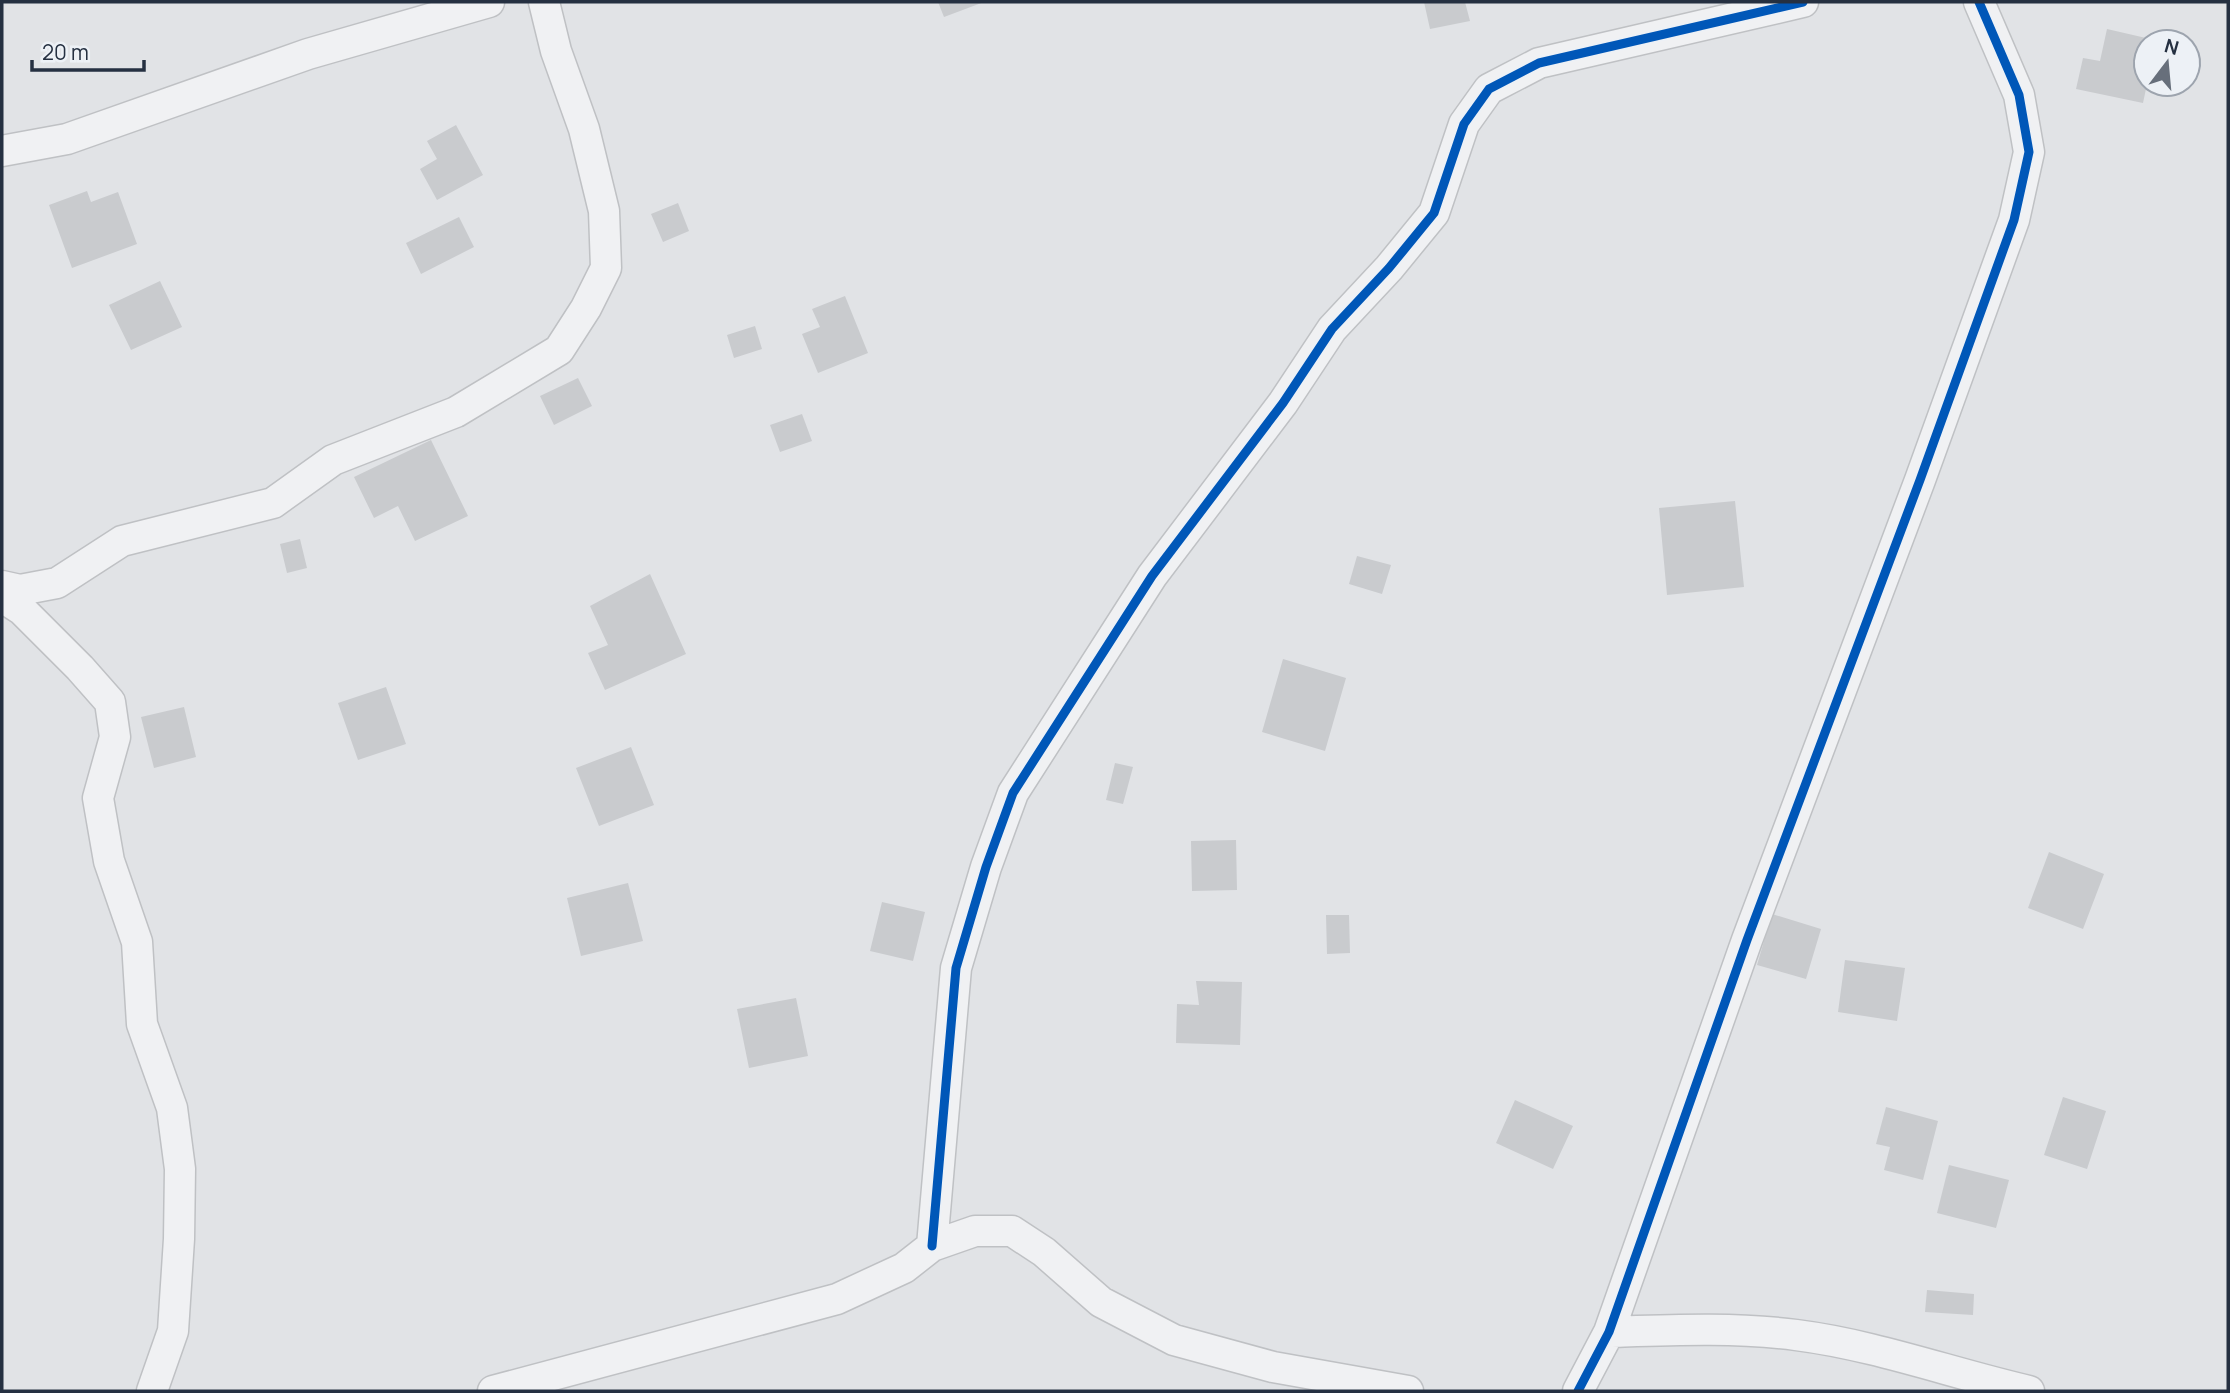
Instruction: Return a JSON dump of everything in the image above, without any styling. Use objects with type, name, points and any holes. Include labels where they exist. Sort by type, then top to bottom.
[{"type":"street","points":[[2,150],[67,139],[308,54],[489,2]]},
{"type":"street","points":[[2,586],[20,590],[57,583],[122,541],[273,503],[333,460],[456,412],[559,350],[586,308],[606,268],[604,211],[584,129],[556,51],[544,2]]},
{"type":"street","points":[[932,1246],[956,968],[986,867],[1013,793],[1152,576],[1283,403],[1332,329],[1389,268],[1434,213],[1464,124],[1489,89],[1539,63],[1802,2]]},
{"type":"street","points":[[1578,1391],[1609,1332],[1747,940],[1920,480],[2014,220],[2029,152],[2019,95],[1979,2]]},
{"type":"street","points":[[2,597],[22,610],[110,702],[115,737],[98,799],[109,861],[137,942],[142,1024],[172,1108],[180,1169],[173,1331],[152,1391]]},
{"type":"street","points":[[493,1391],[837,1299],[904,1268],[932,1246],[975,1231],[1013,1231],[1045,1252],[1101,1302],[1174,1340],[1273,1367],[1408,1391]]},
{"type":"street","points":[[1609,1332],[1689,1329],[1795,1335],[1876,1350],[1960,1375],[2029,1391]]},
{"type":"building","points":[[938,2],[984,2],[944,17]]},
{"type":"building","points":[[1424,2],[1465,2],[1470,21],[1430,29]]},
{"type":"building","points":[[2107,29],[2132,35],[2132,98],[2144,98],[2143,103],[2076,89],[2083,58],[2100,61]]},
{"type":"building","points":[[456,125],[483,175],[437,200],[420,169],[437,159],[427,141]]},
{"type":"building","points":[[87,191],[91,202],[118,192],[137,244],[72,268],[49,205]]},
{"type":"building","points":[[678,203],[689,231],[663,242],[651,214]]},
{"type":"building","points":[[459,217],[474,247],[421,274],[406,243]]},
{"type":"building","points":[[160,281],[182,327],[131,350],[109,305]]},
{"type":"building","points":[[845,296],[868,353],[818,373],[802,334],[820,327],[812,309]]},
{"type":"building","points":[[755,326],[762,349],[734,358],[727,335]]},
{"type":"building","points":[[578,378],[592,406],[554,425],[540,396]]},
{"type":"building","points":[[802,414],[812,441],[780,452],[770,425]]},
{"type":"building","points":[[431,440],[468,516],[415,541],[398,506],[374,518],[354,477]]},
{"type":"building","points":[[1735,501],[1744,587],[1667,595],[1659,508]]},
{"type":"building","points":[[300,539],[307,568],[287,573],[280,544]]},
{"type":"building","points":[[1357,556],[1391,565],[1382,594],[1349,584]]},
{"type":"building","points":[[650,574],[686,654],[605,690],[588,653],[608,645],[590,606]]},
{"type":"building","points":[[1283,659],[1346,678],[1325,751],[1262,732]]},
{"type":"building","points":[[386,687],[406,744],[358,760],[338,703]]},
{"type":"building","points":[[184,707],[196,757],[154,768],[141,717]]},
{"type":"building","points":[[631,747],[654,805],[599,826],[576,768]]},
{"type":"building","points":[[1115,763],[1133,767],[1123,804],[1106,800]]},
{"type":"building","points":[[1236,840],[1237,890],[1192,891],[1191,841]]},
{"type":"building","points":[[2049,852],[2104,874],[2083,929],[2028,908]]},
{"type":"building","points":[[628,883],[643,941],[581,956],[567,898]]},
{"type":"building","points":[[882,902],[925,912],[913,961],[870,951]]},
{"type":"building","points":[[1772,914],[1821,929],[1806,979],[1757,965]]},
{"type":"building","points":[[1326,915],[1349,915],[1350,953],[1327,954]]},
{"type":"building","points":[[1845,960],[1905,968],[1897,1021],[1838,1012]]},
{"type":"building","points":[[1196,981],[1242,982],[1240,1045],[1176,1043],[1177,1004],[1199,1005]]},
{"type":"building","points":[[796,998],[808,1056],[749,1068],[737,1009]]},
{"type":"building","points":[[2063,1097],[2106,1111],[2087,1169],[2044,1155]]},
{"type":"building","points":[[1515,1100],[1573,1126],[1553,1169],[1496,1143]]},
{"type":"building","points":[[1886,1107],[1938,1121],[1923,1180],[1884,1170],[1890,1147],[1876,1144]]},
{"type":"building","points":[[1949,1165],[2009,1180],[1996,1228],[1937,1213]]},
{"type":"building","points":[[1927,1290],[1974,1294],[1973,1315],[1925,1312]]},
{"type":"cycle path","points":[[932,1246],[956,968],[986,867],[1013,793],[1152,576],[1283,403],[1332,329],[1389,268],[1434,213],[1464,124],[1489,89],[1539,63],[1803,2]]},
{"type":"cycle path","points":[[1578,1391],[1609,1332],[1747,940],[1920,480],[2014,220],[2029,152],[2019,95],[1979,2]]}]
